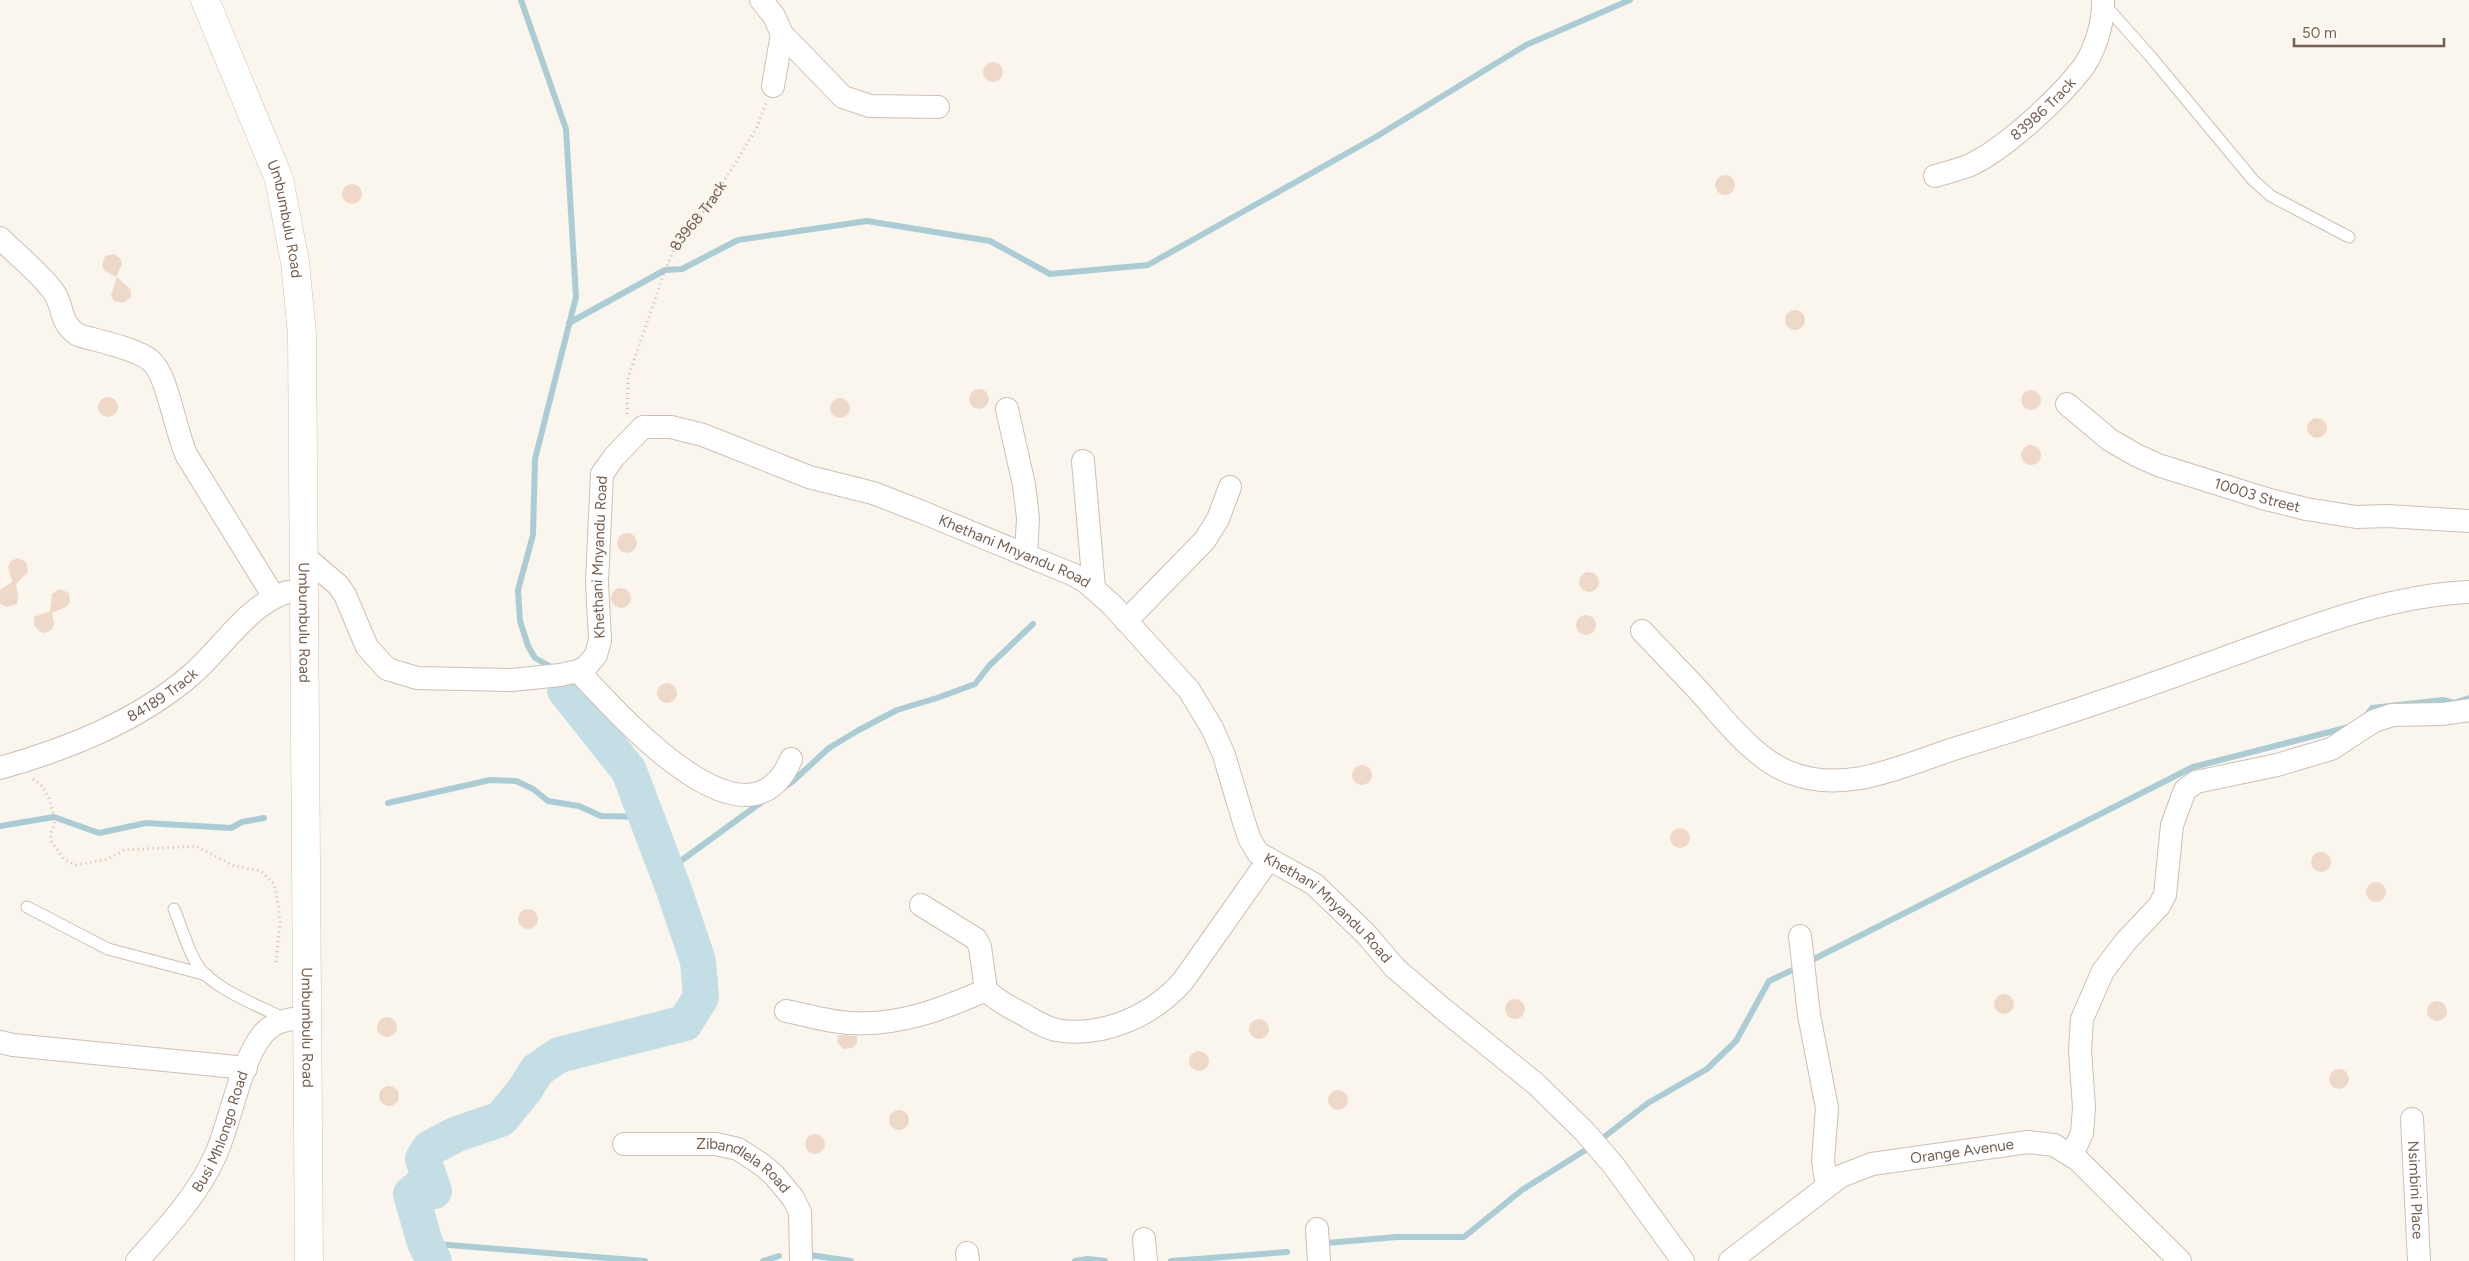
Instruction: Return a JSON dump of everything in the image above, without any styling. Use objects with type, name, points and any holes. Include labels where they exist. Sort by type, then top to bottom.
[{"type":"main road","name":"Umbumbulu Road","points":[[205,0],[279,179],[296,262],[302,334],[304,556],[296,1018],[309,1261]]},
{"type":"street","points":[[761,0],[774,16],[782,34],[843,97],[870,106],[938,107]]},
{"type":"street","name":"83986 Track","points":[[1935,176],[1969,165],[1991,151],[2022,128],[2058,95],[2084,66],[2090,54],[2100,27],[2104,2]]},
{"type":"street","points":[[773,86],[782,34]]},
{"type":"street","points":[[0,238],[54,292],[64,322],[70,330],[78,335],[151,360],[164,383],[179,440],[187,456],[274,597]]},
{"type":"street","name":"10003 Street","points":[[2067,404],[2110,440],[2136,455],[2158,465],[2266,499],[2306,510],[2356,517],[2387,516],[2469,521]]},
{"type":"street","points":[[1007,409],[1026,501],[1028,518],[1026,554]]},
{"type":"street","name":"Khethani Mnyandu Road","points":[[578,671],[586,667],[596,655],[600,640],[596,582],[602,474],[626,444],[643,427],[671,427],[702,435],[809,477],[873,494],[906,506],[1074,575],[1094,588],[1189,690],[1207,720],[1224,755],[1250,840],[1258,853],[1302,875],[1314,884],[1366,934],[1395,968],[1536,1084],[1585,1132],[1614,1166],[1683,1261]]},
{"type":"street","points":[[1083,461],[1094,588]]},
{"type":"street","points":[[1126,621],[1205,540],[1218,519],[1230,487]]},
{"type":"street","points":[[304,556],[338,585],[345,595],[367,647],[387,669],[417,678],[512,680],[560,675],[578,671],[644,740],[688,772],[720,790],[734,795],[763,792],[776,785],[785,774],[791,759]]},
{"type":"street","name":"84189 Track","points":[[8,766],[114,727],[164,697],[192,675],[257,608],[274,597],[302,587]]},
{"type":"street","points":[[1642,631],[1751,747],[1788,772],[1806,778],[1835,782],[1869,778],[1923,758],[2016,730],[2336,618],[2412,599],[2469,592]]},
{"type":"street","points":[[2072,1156],[2082,1132],[2084,1108],[2080,1050],[2082,1019],[2103,972],[2126,941],[2159,906],[2165,895],[2172,825],[2181,798],[2190,784],[2277,765],[2331,749],[2374,721],[2392,715],[2443,714],[2469,710]]},
{"type":"street","points":[[921,905],[976,939],[980,947],[986,990],[1002,1003],[1055,1029],[1090,1030],[1121,1024],[1168,998],[1183,981],[1269,859]]},
{"type":"street","points":[[1800,936],[1809,1016],[1828,1108],[1823,1160],[1827,1186]]},
{"type":"street","points":[[786,1011],[850,1023],[910,1019],[938,1011],[986,990]]},
{"type":"street","name":"Busi Mhlongo Road","points":[[137,1261],[178,1215],[205,1174],[224,1134],[254,1048],[264,1034],[276,1023],[296,1018]]},
{"type":"street","points":[[0,1042],[13,1045],[246,1068]]},
{"type":"street","name":"Nsimbini Place","points":[[2412,1119],[2419,1261]]},
{"type":"street","name":"Orange Avenue","points":[[1730,1261],[1841,1176],[1872,1164],[2028,1142],[2054,1146],[2072,1156],[2096,1176],[2180,1261]]},
{"type":"street","name":"Zibandlela Road","points":[[624,1144],[716,1144],[738,1149],[761,1164],[774,1175],[794,1198],[800,1212],[801,1261]]},
{"type":"street","points":[[1317,1229],[1319,1261]]},
{"type":"lane","points":[[2104,2],[2253,180],[2271,196],[2349,237]]},
{"type":"lane","points":[[27,907],[108,949],[206,975]]},
{"type":"lane","points":[[174,909],[197,964],[206,975],[224,988],[296,1018]]},
{"type":"path","name":"83968 Track","points":[[626,444],[628,378],[665,270],[678,241],[706,208],[757,127],[773,86]]},
{"type":"path","points":[[8,766],[43,785],[55,824],[51,833],[51,841],[64,858],[76,864],[108,859],[124,850],[196,846],[234,866],[261,871],[274,884],[280,922],[276,965]]},
{"type":"building","points":[[993,62],[1000,65],[1003,72],[1000,79],[993,82],[986,79],[983,72],[986,65]]},
{"type":"building","points":[[1725,175],[1732,178],[1735,185],[1732,192],[1725,195],[1718,192],[1715,185],[1718,178]]},
{"type":"building","points":[[352,184],[359,187],[362,194],[359,201],[352,204],[345,201],[342,194],[345,187]]},
{"type":"building","points":[[114,254],[120,258],[122,264],[116,277],[105,271],[102,265],[105,256]]},
{"type":"building","points":[[117,277],[131,290],[131,297],[123,303],[114,301],[111,295]]},
{"type":"building","points":[[1795,310],[1802,313],[1805,320],[1802,327],[1795,330],[1788,327],[1785,320],[1788,313]]},
{"type":"building","points":[[979,389],[986,392],[989,399],[986,406],[979,409],[972,406],[969,399],[972,392]]},
{"type":"building","points":[[2031,390],[2038,393],[2041,400],[2038,407],[2031,410],[2024,407],[2021,400],[2024,393]]},
{"type":"building","points":[[108,397],[115,400],[118,407],[115,414],[108,417],[101,414],[98,407],[101,400]]},
{"type":"building","points":[[840,398],[847,401],[850,408],[847,415],[840,418],[833,415],[830,408],[833,401]]},
{"type":"building","points":[[2317,418],[2324,421],[2327,428],[2324,435],[2317,438],[2310,435],[2307,428],[2310,421]]},
{"type":"building","points":[[2031,445],[2038,448],[2041,455],[2038,462],[2031,465],[2024,462],[2021,455],[2024,448]]},
{"type":"building","points":[[627,533],[634,536],[637,543],[634,550],[627,553],[620,550],[617,543],[620,536]]},
{"type":"building","points":[[18,558],[26,562],[28,572],[16,584],[17,604],[7,607],[0,604],[0,590],[12,582],[8,567],[11,561]]},
{"type":"building","points":[[1589,572],[1596,575],[1599,582],[1596,589],[1589,592],[1582,589],[1579,582],[1582,575]]},
{"type":"building","points":[[621,588],[628,591],[631,598],[628,605],[621,608],[614,605],[611,598],[614,591]]},
{"type":"building","points":[[60,589],[69,593],[70,602],[66,607],[52,613],[54,623],[52,629],[46,633],[40,632],[34,625],[34,617],[50,611],[52,594]]},
{"type":"building","points":[[1586,615],[1593,618],[1596,625],[1593,632],[1586,635],[1579,632],[1576,625],[1579,618]]},
{"type":"building","points":[[667,683],[674,686],[677,693],[674,700],[667,703],[660,700],[657,693],[660,686]]},
{"type":"building","points":[[1362,765],[1369,768],[1372,775],[1369,782],[1362,785],[1355,782],[1352,775],[1355,768]]},
{"type":"building","points":[[1680,828],[1687,831],[1690,838],[1687,845],[1680,848],[1673,845],[1670,838],[1673,831]]},
{"type":"building","points":[[2321,852],[2328,855],[2331,862],[2328,869],[2321,872],[2314,869],[2311,862],[2314,855]]},
{"type":"building","points":[[2376,882],[2383,885],[2386,892],[2383,899],[2376,902],[2369,899],[2366,892],[2369,885]]},
{"type":"building","points":[[528,909],[535,912],[538,919],[535,926],[528,929],[521,926],[518,919],[521,912]]},
{"type":"building","points":[[2004,994],[2011,997],[2014,1004],[2011,1011],[2004,1014],[1997,1011],[1994,1004],[1997,997]]},
{"type":"building","points":[[1515,999],[1522,1002],[1525,1009],[1522,1016],[1515,1019],[1508,1016],[1505,1009],[1508,1002]]},
{"type":"building","points":[[2437,1001],[2444,1004],[2447,1011],[2444,1018],[2437,1021],[2430,1018],[2427,1011],[2430,1004]]},
{"type":"building","points":[[387,1017],[394,1020],[397,1027],[394,1034],[387,1037],[380,1034],[377,1027],[380,1020]]},
{"type":"building","points":[[1259,1019],[1266,1022],[1269,1029],[1266,1036],[1259,1039],[1252,1036],[1249,1029],[1252,1022]]},
{"type":"building","points":[[838,1035],[857,1036],[857,1043],[853,1048],[843,1049],[837,1042]]},
{"type":"building","points":[[1199,1051],[1206,1054],[1209,1061],[1206,1068],[1199,1071],[1192,1068],[1189,1061],[1192,1054]]},
{"type":"building","points":[[2339,1069],[2346,1072],[2349,1079],[2346,1086],[2339,1089],[2332,1086],[2329,1079],[2332,1072]]},
{"type":"building","points":[[389,1086],[396,1089],[399,1096],[396,1103],[389,1106],[382,1103],[379,1096],[382,1089]]},
{"type":"building","points":[[1338,1090],[1345,1093],[1348,1100],[1345,1107],[1338,1110],[1331,1107],[1328,1100],[1331,1093]]},
{"type":"building","points":[[899,1110],[906,1113],[909,1120],[906,1127],[899,1130],[892,1127],[889,1120],[892,1113]]},
{"type":"building","points":[[815,1134],[822,1137],[825,1144],[822,1151],[815,1154],[808,1151],[805,1144],[808,1137]]},
{"type":"waterway","points":[[521,0],[566,129],[576,297],[535,459],[533,535],[518,590],[520,621],[528,646],[535,658],[553,668]]},
{"type":"waterway","points":[[569,323],[665,270],[682,269],[738,240],[867,221],[990,241],[1050,274],[1148,265],[1374,138],[1526,45],[1630,0]]},
{"type":"waterway","points":[[780,790],[792,782],[829,748],[857,731],[897,710],[975,684],[989,666],[1033,624]]},
{"type":"waterway","points":[[434,1261],[425,1243],[411,1194],[420,1187],[434,1191],[423,1159],[430,1148],[457,1134],[501,1119],[526,1088],[537,1070],[559,1055],[685,1023],[701,997],[698,961],[674,890],[629,771],[565,690]]},
{"type":"waterway","points":[[2366,716],[2372,708],[2443,700],[2454,703],[2469,698]]},
{"type":"waterway","points":[[1808,962],[2193,767],[2349,727]]},
{"type":"waterway","points":[[388,803],[490,780],[516,781],[533,789],[548,801],[579,806],[601,816],[646,817]]},
{"type":"waterway","points":[[667,871],[767,798]]},
{"type":"waterway","points":[[0,826],[54,817],[99,833],[146,823],[231,828],[242,822],[264,818]]},
{"type":"waterway","points":[[1326,1243],[1397,1237],[1464,1237],[1522,1190],[1595,1144],[1648,1103],[1707,1069],[1736,1041],[1769,981],[1799,967]]},
{"type":"waterway","points":[[425,1243],[645,1261]]},
{"type":"waterway","points":[[1171,1261],[1287,1252]]},
{"type":"waterway","points":[[810,1255],[851,1261]]},
{"type":"waterway","points":[[763,1261],[779,1256]]},
{"type":"waterway","points":[[1075,1261],[1088,1259],[1105,1261]]}]
